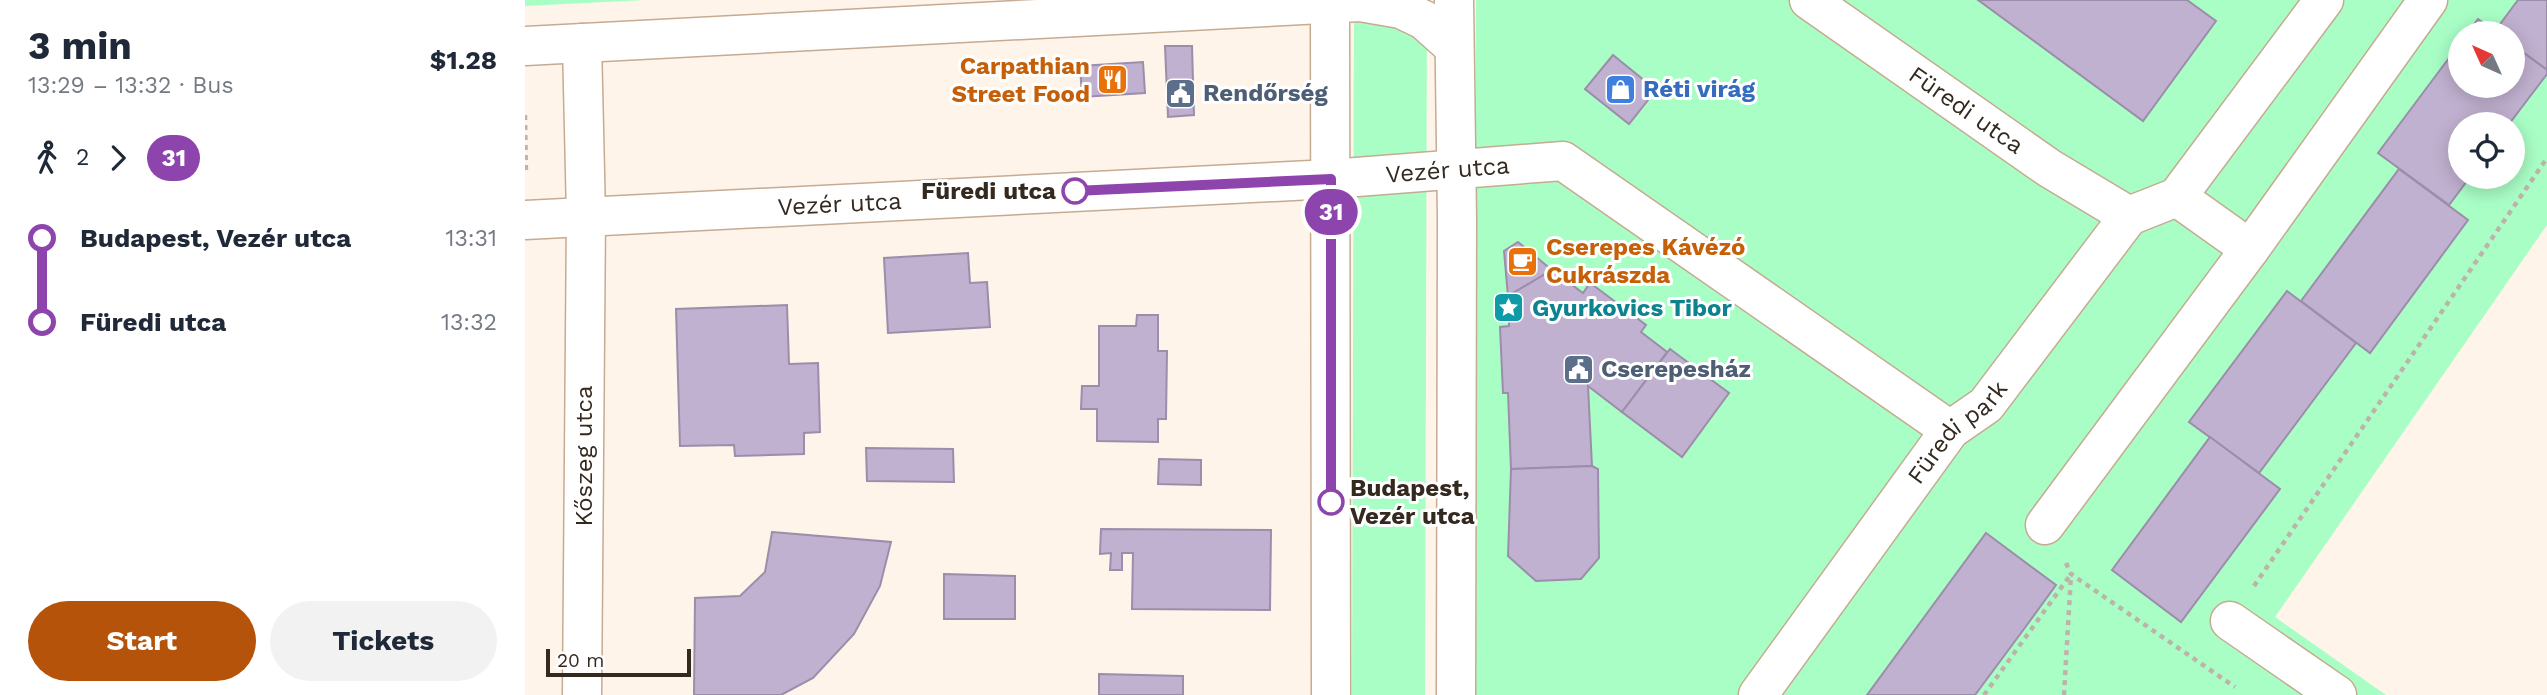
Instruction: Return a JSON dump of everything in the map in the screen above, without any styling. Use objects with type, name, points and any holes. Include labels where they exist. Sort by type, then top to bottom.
[{"type":"street","points":[[1454,0],[1457,169],[1457,695]]},
{"type":"street","name":"Füredi utca","points":[[1809,0],[2049,168],[2129,216]]},
{"type":"street","points":[[2129,216],[2178,197],[2325,0]]},
{"type":"street","points":[[2045,526],[2428,0]]},
{"type":"street","points":[[1330,2],[1331,695]]},
{"type":"street","points":[[525,46],[582,43],[821,15],[1360,2],[1401,9],[1424,20],[1453,46]]},
{"type":"street","name":"Kőszeg utca","points":[[582,43],[586,216],[582,695]]},
{"type":"street","name":"Vezér utca","points":[[525,220],[1331,179],[1563,161],[1950,430]]},
{"type":"street","points":[[2178,197],[2250,248]]},
{"type":"street","name":"Füredi park","points":[[1758,695],[1950,430],[1986,405],[2129,216]]},
{"type":"street","points":[[2230,621],[2337,695]]},
{"type":"path","points":[[2230,621],[2547,158]]},
{"type":"path","points":[[2071,574],[2235,687]]},
{"type":"path","points":[[1984,695],[2071,574]]},
{"type":"path","points":[[2064,695],[2071,574]]},
{"type":"green space","points":[[525,0],[645,0],[525,6]]},
{"type":"green space","points":[[1354,0],[1427,0],[1425,695],[1352,695]]},
{"type":"green space","points":[[1476,0],[2547,0],[2547,225],[2275,617],[2386,695],[1473,695]]},
{"type":"building","points":[[1978,0],[2187,0],[2216,21],[2143,121]]},
{"type":"building","points":[[2518,0],[2547,0],[2547,70],[2525,54],[2525,21],[2502,21]]},
{"type":"building","name":"Rendőrség","points":[[1165,46],[1192,46],[1194,115],[1168,117]]},
{"type":"building","points":[[2525,54],[2547,70],[2547,74],[2518,112],[2448,112],[2448,189],[2461,189],[2449,205],[2378,153],[2448,59],[2448,98],[2525,98]]},
{"type":"building","name":"Réti virág","points":[[1613,55],[1656,90],[1629,124],[1585,89]]},
{"type":"building","name":"Carpathian Street Food","points":[[1143,62],[1145,93],[1082,97],[1080,66]]},
{"type":"building","points":[[2399,169],[2468,220],[2370,353],[2301,301]]},
{"type":"building","name":"Cserepes Kávézó Cukrászda","points":[[1518,242],[1552,270],[1508,296],[1504,251]]},
{"type":"building","points":[[968,253],[970,283],[987,282],[990,327],[888,333],[884,258]]},
{"type":"building","name":"Cserepesház","points":[[1552,270],[1583,293],[1590,283],[1646,325],[1641,332],[1667,352],[1622,412],[1588,386],[1592,466],[1511,469],[1508,393],[1503,393],[1500,327],[1509,326],[1508,296]]},
{"type":"building","points":[[2287,291],[2356,343],[2259,473],[2189,422]]},
{"type":"building","points":[[787,305],[789,364],[818,363],[820,432],[804,433],[804,454],[735,456],[734,445],[680,446],[676,309]]},
{"type":"building","points":[[1137,315],[1158,315],[1158,351],[1167,351],[1166,419],[1158,419],[1158,442],[1097,441],[1097,409],[1081,409],[1082,386],[1099,386],[1099,326],[1136,326]]},
{"type":"building","points":[[1670,349],[1729,393],[1682,457],[1622,412]]},
{"type":"building","points":[[2210,437],[2280,489],[2181,622],[2112,570]]},
{"type":"building","points":[[866,448],[953,449],[954,482],[867,481]]},
{"type":"building","points":[[1159,459],[1201,460],[1201,485],[1158,484]]},
{"type":"building","points":[[1592,466],[1598,469],[1599,558],[1581,579],[1536,581],[1508,556],[1511,469]]},
{"type":"building","points":[[1101,529],[1271,530],[1270,610],[1132,609],[1133,553],[1122,553],[1122,570],[1110,570],[1111,553],[1100,554]]},
{"type":"building","points":[[772,532],[891,542],[880,586],[854,634],[813,678],[781,695],[694,695],[695,598],[740,596],[765,572]]},
{"type":"building","points":[[1986,533],[2056,585],[2024,629],[1975,695],[1867,695]]},
{"type":"building","points":[[944,574],[1015,576],[1015,619],[944,619]]},
{"type":"building","points":[[1099,674],[1183,676],[1183,695],[1099,695]]},
{"type":"bus line","name":"31","points":[[1075,191],[1331,179],[1331,502]]},
{"type":"place","name":"Carpathian Street Food","points":[[1113,80]]},
{"type":"place","name":"Réti virág","points":[[1620,89]]},
{"type":"place","name":"Rendőrség","points":[[1180,93]]},
{"type":"place","name":"Füredi utca","points":[[1075,191]]},
{"type":"place","name":"Cserepes Kávézó Cukrászda","points":[[1523,261]]},
{"type":"place","name":"Gyurkovics Tibor","points":[[1509,308]]},
{"type":"place","name":"Cserepesház","points":[[1578,369]]},
{"type":"place","name":"Budapest, Vezér utca","points":[[1331,502]]}]
